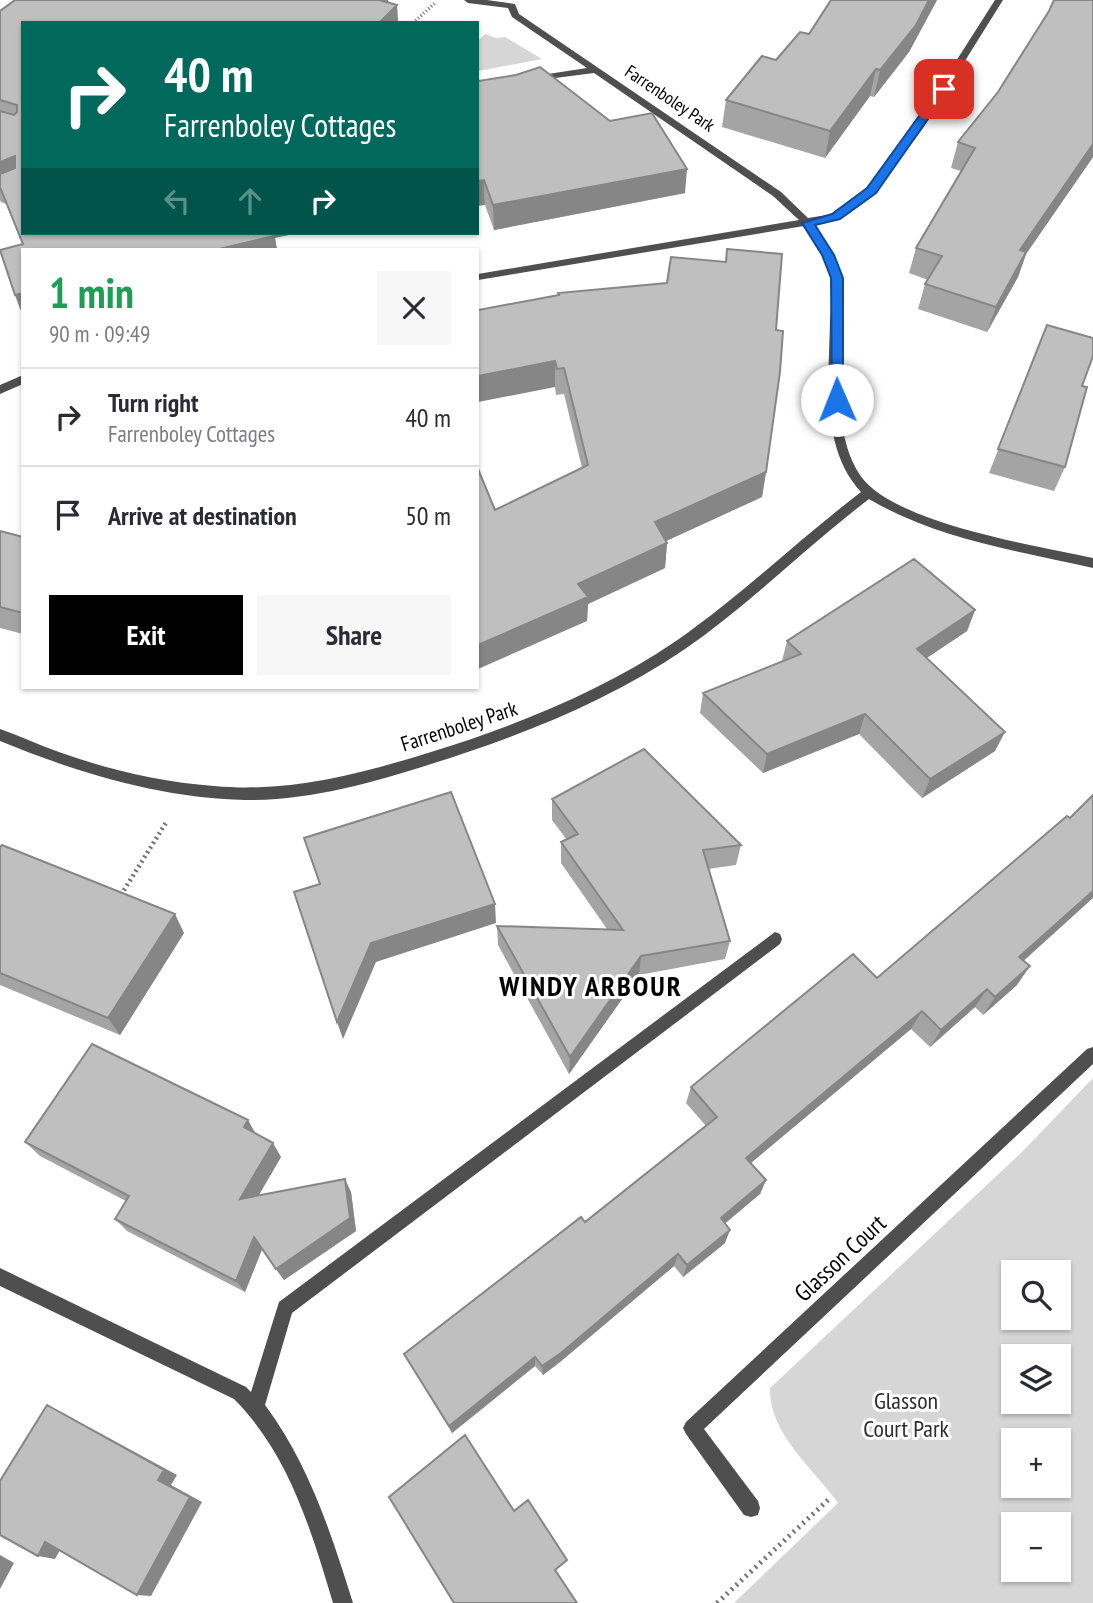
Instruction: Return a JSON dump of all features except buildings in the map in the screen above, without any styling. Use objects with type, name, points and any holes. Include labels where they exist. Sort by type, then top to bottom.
[{"type":"street","points":[[468,0],[513,3]]},
{"type":"street","points":[[479,277],[836,217],[872,191],[926,117],[999,0]]},
{"type":"street","name":"Farrenboley Park","points":[[513,3],[515,15],[776,194],[807,223],[828,255],[837,278],[837,421],[856,480],[869,494],[895,509],[928,520],[1093,562]]},
{"type":"street","points":[[530,80],[595,70]]},
{"type":"street","points":[[0,390],[21,380]]},
{"type":"street","name":"Farrenboley Park","points":[[0,735],[77,765],[188,787],[245,794],[332,785],[394,769],[519,730],[623,681],[679,646],[779,568],[840,513],[869,494]]},
{"type":"street","points":[[256,1406],[285,1308],[775,939]]},
{"type":"street","name":"Glasson Court","points":[[751,1508],[692,1428],[1093,1054]]},
{"type":"street","points":[[0,1277],[240,1393],[256,1406],[295,1470],[343,1603]]},
{"type":"path","points":[[415,21],[438,0]]},
{"type":"path","points":[[121,895],[188,787]]},
{"type":"path","points":[[717,1603],[828,1500]]},
{"type":"green space","points":[[485,34],[496,38],[505,37],[542,59],[479,71],[479,40]]},
{"type":"green space","name":"Glasson Court Park","points":[[1093,1078],[1093,1603],[734,1603],[838,1503],[784,1435],[772,1405],[770,1388],[1022,1152]]},
{"type":"district","name":"WINDY ARBOUR","points":[[591,985]]},
{"type":"route","points":[[837,400],[837,278],[834,266],[807,223],[836,217],[872,191],[944,89]]}]
